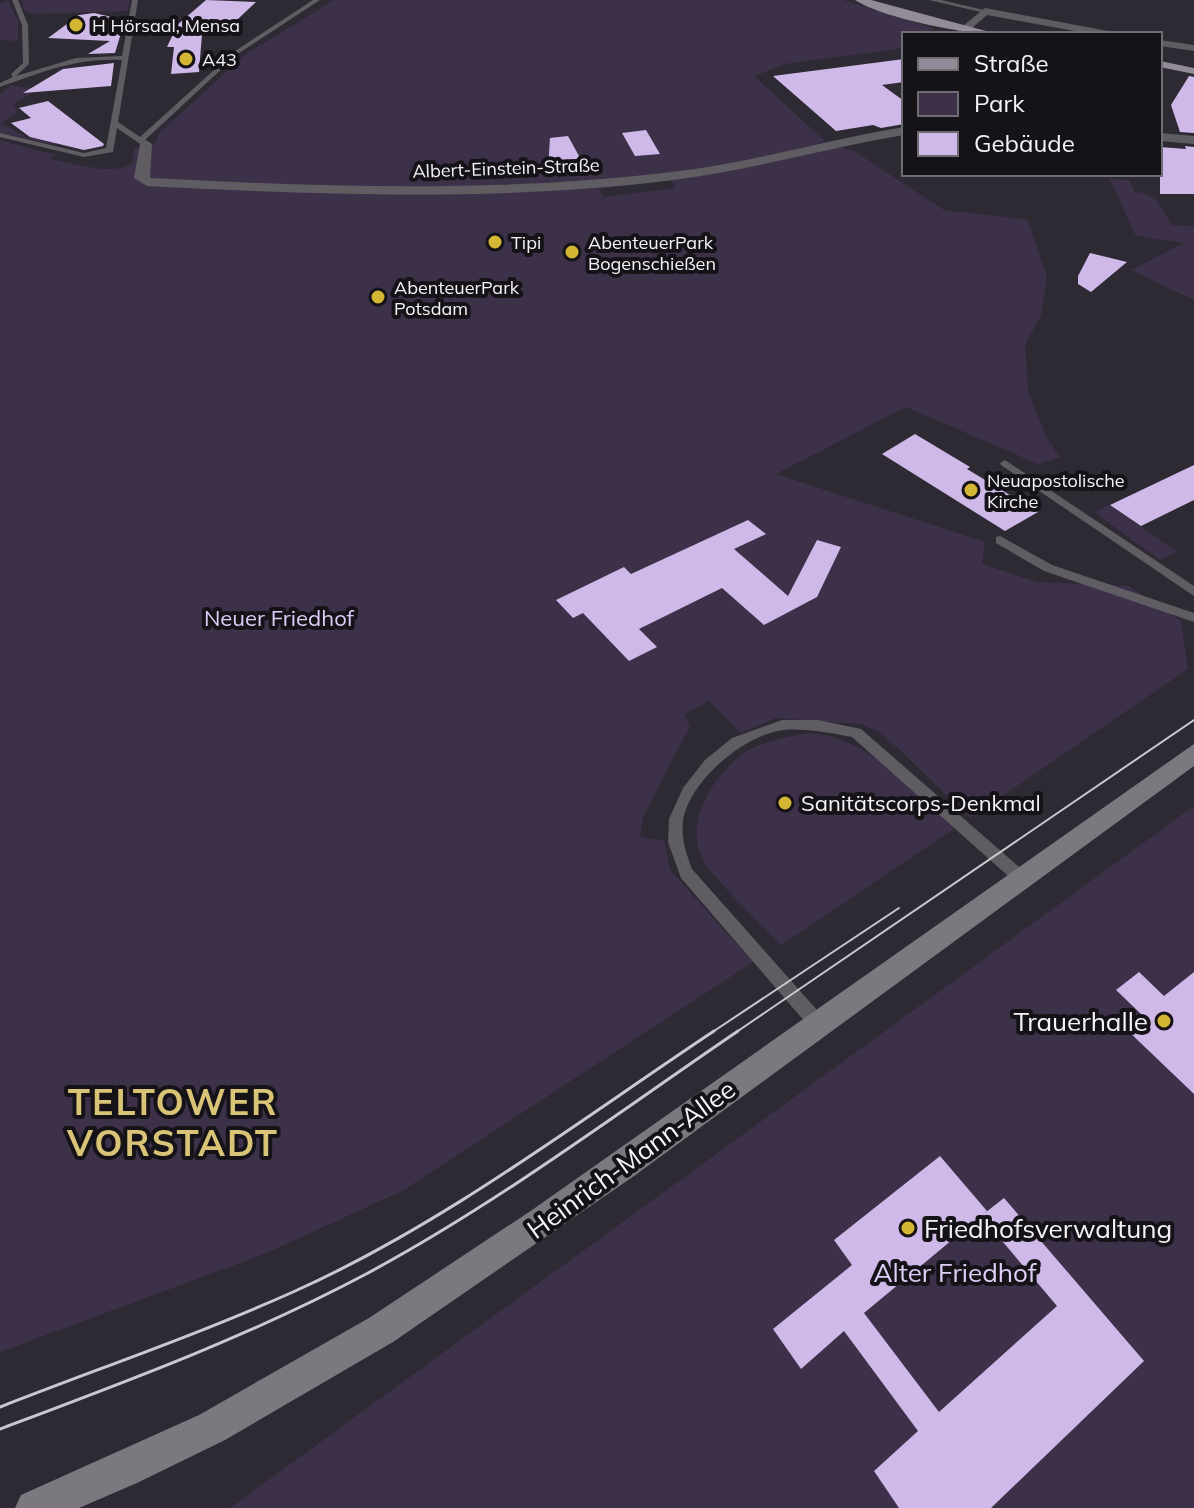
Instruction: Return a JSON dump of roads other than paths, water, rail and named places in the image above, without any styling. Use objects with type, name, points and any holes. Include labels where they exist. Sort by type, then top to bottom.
[{"type":"main road","points":[[860,0],[925,20],[982,32]]},
{"type":"main road","points":[[1162,64],[1194,71]]},
{"type":"main road","name":"Heinrich-Mann-Allee","points":[[41,1507],[276,1393],[487,1261],[1194,753]]},
{"type":"street","points":[[959,32],[985,11],[1097,32]]},
{"type":"street","points":[[1162,43],[1194,48]]},
{"type":"street","name":"Albert-Einstein-Straße","points":[[144,141],[141,178],[147,182],[321,189],[474,189],[583,185],[672,176],[751,164],[902,131]]},
{"type":"street","points":[[1162,137],[1194,140]]},
{"type":"lane","points":[[0,85],[26,64],[25,25],[15,0]]},
{"type":"lane","points":[[0,135],[84,155],[98,155],[110,150],[135,0]]},
{"type":"lane","points":[[115,123],[144,141],[237,52],[317,0]]},
{"type":"lane","points":[[932,0],[985,11]]},
{"type":"lane","points":[[0,85],[49,65],[88,56],[125,58]]},
{"type":"lane","points":[[1005,463],[1194,592]]},
{"type":"lane","points":[[1000,540],[1048,568],[1194,618]]},
{"type":"lane","points":[[818,1024],[686,873],[677,851],[676,819],[690,788],[737,742],[782,725],[818,725],[856,733],[1021,878]]},
{"type":"tram line","points":[[735,1033],[1194,720]]},
{"type":"tram line","points":[[713,1031],[899,908]]},
{"type":"tram line","points":[[0,1407],[220,1323],[349,1265],[456,1204],[713,1031]]},
{"type":"tram line","points":[[0,1429],[233,1338],[368,1273],[510,1188],[738,1031]]},
{"type":"place","name":"H Hörsaal, Mensa","points":[[76,25]]},
{"type":"place","name":"A43","points":[[186,59]]},
{"type":"place","name":"Tipi","points":[[495,242]]},
{"type":"place","name":"AbenteuerPark Bogenschießen","points":[[572,252]]},
{"type":"place","name":"AbenteuerPark Potsdam","points":[[378,297]]},
{"type":"place","name":"Neuapostolische Kirche","points":[[971,490]]},
{"type":"place","name":"Sanitätscorps-Denkmal","points":[[785,803]]},
{"type":"place","name":"Trauerhalle","points":[[1164,1021]]},
{"type":"place","name":"Friedhofsverwaltung","points":[[908,1228]]},
{"type":"district","name":"TELTOWER VORSTADT","points":[[173,1122]]},
{"type":"park label","name":"Neuer Friedhof","points":[[279,618]]},
{"type":"park label","name":"Alter Friedhof","points":[[955,1272]]}]
